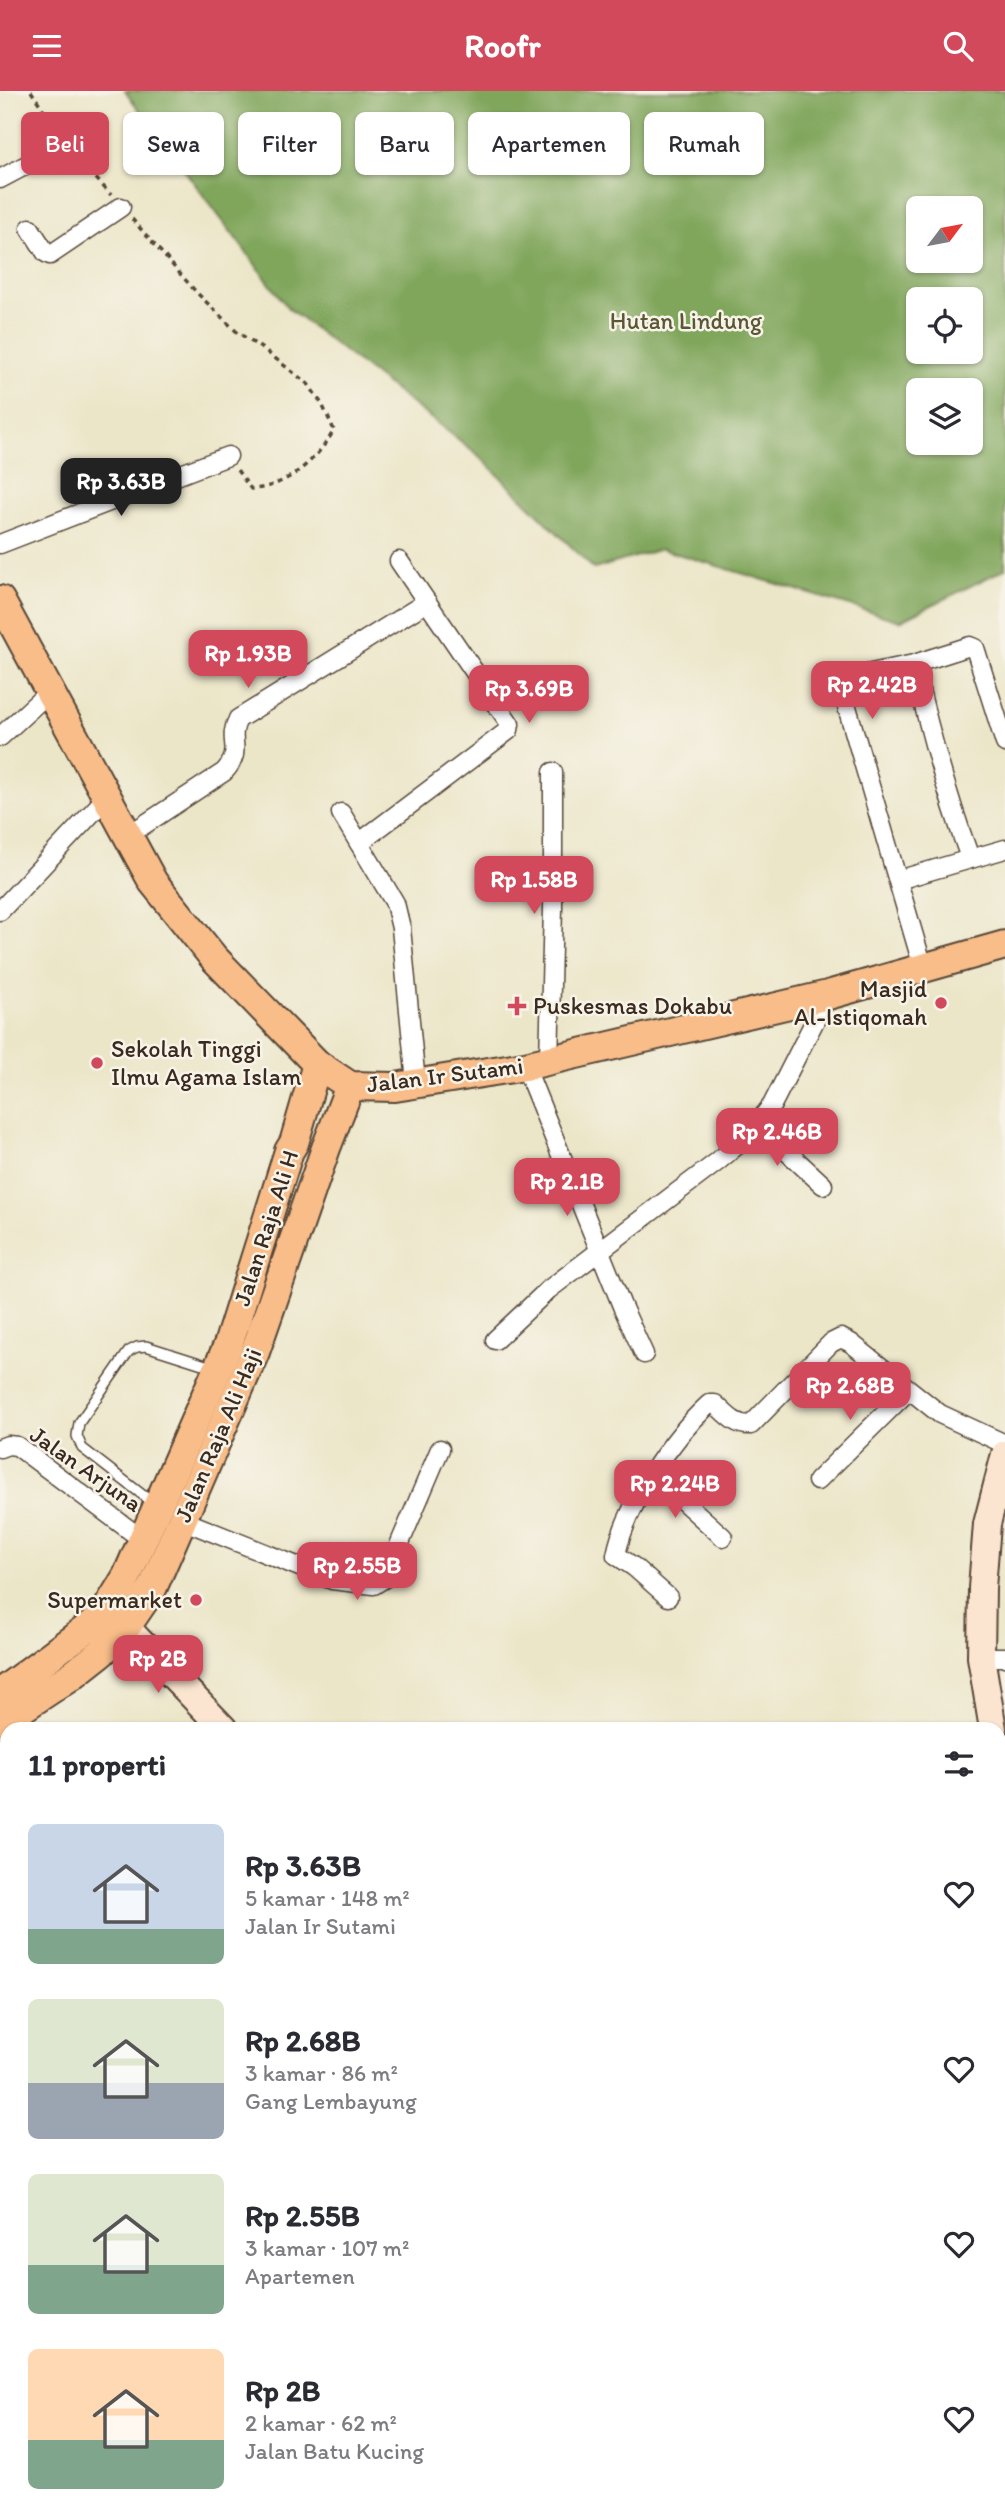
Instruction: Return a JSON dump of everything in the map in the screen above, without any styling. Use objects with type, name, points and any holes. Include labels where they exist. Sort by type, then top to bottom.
[{"type":"main road","name":"Jalan Ir Sutami","points":[[0,600],[153,882],[214,958],[317,1064],[350,1086],[394,1087],[537,1063],[828,995],[1005,945]]},
{"type":"main road","name":"Jalan Raja Ali H","points":[[0,1693],[91,1643],[127,1576],[228,1345],[317,1064]]},
{"type":"main road","name":"Jalan Raja Ali Haji","points":[[2,1722],[74,1674],[91,1643],[125,1627],[152,1589],[255,1352],[350,1086]]},
{"type":"street","points":[[0,179],[21,168]]},
{"type":"street","points":[[30,228],[50,255],[121,207]]},
{"type":"street","points":[[0,544],[228,456]]},
{"type":"street","points":[[359,843],[509,730],[510,724],[399,561]]},
{"type":"street","points":[[127,836],[224,772],[234,761],[236,751],[233,729],[238,719],[427,601]]},
{"type":"street","points":[[923,967],[842,685],[847,678],[914,664],[970,646],[975,648],[1005,743]]},
{"type":"street","points":[[914,664],[951,803],[970,858]]},
{"type":"street","points":[[0,737],[49,692]]},
{"type":"street","points":[[553,772],[554,908],[537,1063],[601,1250],[643,1354]]},
{"type":"street","points":[[0,911],[106,798]]},
{"type":"street","points":[[341,813],[395,903],[401,928],[416,1083]]},
{"type":"street","points":[[898,880],[1005,849]]},
{"type":"street","points":[[495,1340],[548,1290],[717,1162],[761,1122],[828,995]]},
{"type":"street","points":[[761,1122],[782,1147],[822,1185]]},
{"type":"street","points":[[668,1597],[616,1555],[620,1533],[662,1458],[709,1404],[715,1404],[730,1419],[742,1426],[751,1425],[831,1343],[841,1338],[940,1414],[1005,1444]]},
{"type":"street","points":[[817,1481],[909,1389]]},
{"type":"street","name":"Jalan Arjuna","points":[[0,1448],[17,1446],[143,1540]]},
{"type":"street","points":[[182,1520],[332,1580],[374,1585],[386,1578],[440,1449]]},
{"type":"street","points":[[993,1722],[993,1657],[982,1588],[987,1524],[1005,1454]]},
{"type":"street","points":[[653,1474],[723,1537]]},
{"type":"street","points":[[125,1627],[217,1722]]},
{"type":"lane","points":[[158,1506],[82,1448],[78,1436],[79,1423],[129,1351],[137,1347],[146,1346],[218,1369]]},
{"type":"path","points":[[31,91],[45,112]]},
{"type":"path","points":[[93,175],[197,293],[237,333],[308,384],[322,404],[334,430],[325,446],[294,474],[269,486],[251,489],[228,456]]},
{"type":"green space","name":"Hutan Lindung","points":[[125,91],[1005,91],[1005,569],[900,621],[661,549],[594,569],[476,453],[288,308],[188,175],[224,175],[224,112],[141,112]]},
{"type":"place","name":"Masjid Al-Istiqomah","points":[[941,1003]]},
{"type":"place","name":"Puskesmas Dokabu","points":[[517,1006]]},
{"type":"place","name":"Sekolah Tinggi Ilmu Agama Islam","points":[[97,1063]]},
{"type":"place","name":"Supermarket","points":[[196,1600]]}]
